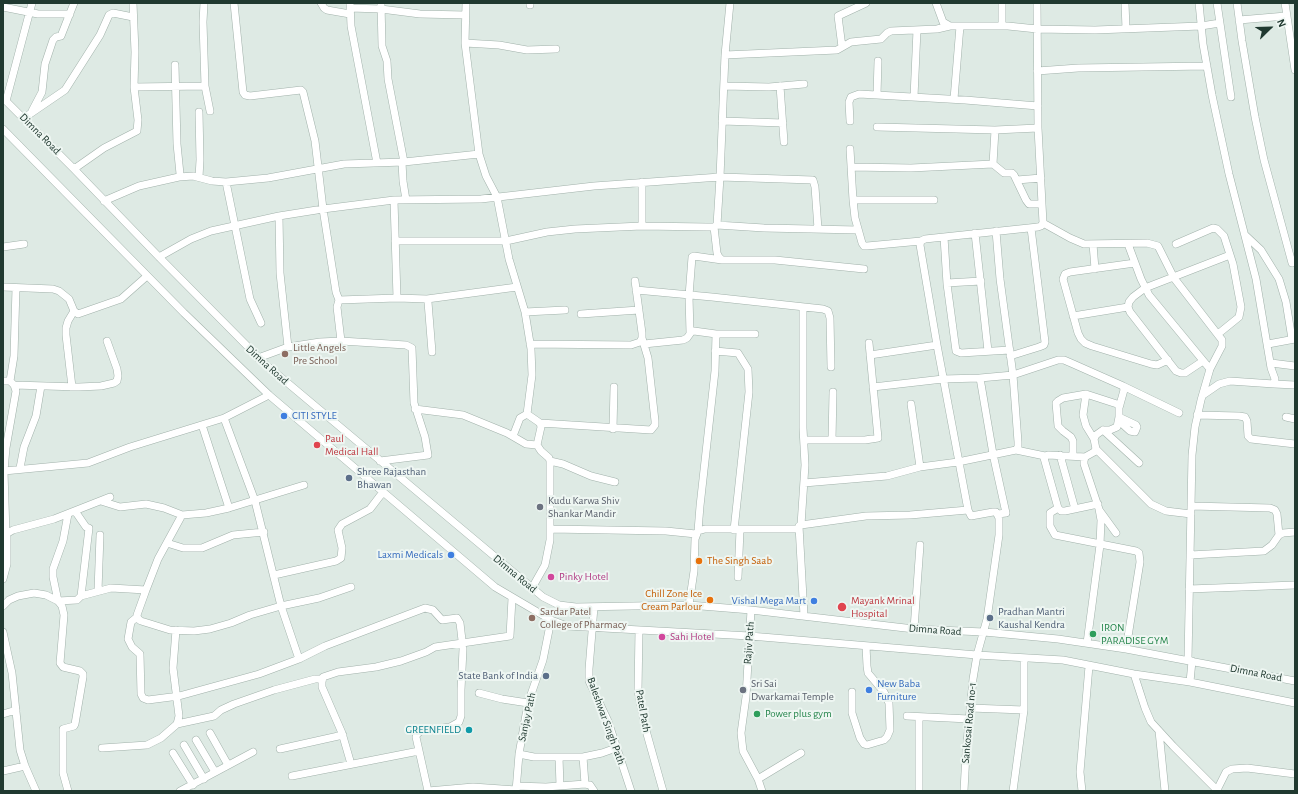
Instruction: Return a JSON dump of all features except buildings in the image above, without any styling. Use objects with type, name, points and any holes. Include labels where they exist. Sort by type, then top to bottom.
[{"type":"street","points":[[5,100],[32,3]]},
{"type":"street","points":[[32,111],[42,92],[45,64],[53,40],[54,38],[61,36],[74,3]]},
{"type":"street","points":[[74,169],[104,148],[137,131],[138,120],[134,87],[135,52],[132,3]]},
{"type":"street","points":[[204,3],[203,22],[205,86],[210,111]]},
{"type":"street","points":[[234,3],[243,92],[245,95],[250,96],[298,91],[303,92],[313,135],[336,292],[339,300],[337,307],[341,341]]},
{"type":"street","points":[[321,3],[324,8],[328,10],[381,6],[428,14],[465,15]]},
{"type":"street","points":[[466,3],[465,43],[479,154],[486,176],[497,197],[509,259],[525,312],[530,344],[532,375],[527,414]]},
{"type":"street","points":[[722,260],[717,253],[715,226],[720,177],[725,55],[730,3]]},
{"type":"street","points":[[842,47],[838,16],[866,3]]},
{"type":"street","points":[[936,3],[943,22],[950,26]]},
{"type":"street","points":[[1002,3],[1002,26]]},
{"type":"street","points":[[1037,3],[1038,128],[1043,223]]},
{"type":"street","points":[[1125,3],[1126,29]]},
{"type":"street","points":[[1199,3],[1207,66],[1220,133],[1256,279],[1275,379],[1274,384]]},
{"type":"street","points":[[1217,3],[1231,97]]},
{"type":"street","points":[[1237,3],[1246,68],[1261,145],[1292,263]]},
{"type":"street","points":[[1285,3],[1295,70]]},
{"type":"street","points":[[3,6],[38,14],[70,14]]},
{"type":"street","points":[[381,6],[382,46],[387,61],[388,79],[403,162],[403,181],[406,200]]},
{"type":"street","points":[[350,8],[361,81],[378,163]]},
{"type":"street","points":[[24,118],[32,111],[65,90],[100,35],[109,15],[113,13],[133,18]]},
{"type":"street","points":[[1239,20],[1286,16]]},
{"type":"street","points":[[725,55],[837,50],[851,42],[881,39],[891,31],[937,30],[950,26],[1002,26],[1037,29],[1096,30],[1220,24]]},
{"type":"street","points":[[954,99],[960,26]]},
{"type":"street","points":[[914,97],[917,30]]},
{"type":"street","points":[[465,43],[499,45],[527,50],[556,49]]},
{"type":"street","points":[[877,95],[878,61]]},
{"type":"street","points":[[175,65],[179,177]]},
{"type":"street","points":[[1037,71],[1078,68],[1207,66]]},
{"type":"street","points":[[724,86],[749,87],[804,84]]},
{"type":"street","points":[[134,87],[205,86]]},
{"type":"street","points":[[780,86],[784,142]]},
{"type":"street","points":[[850,122],[851,97],[859,94],[954,99],[1038,106]]},
{"type":"street","name":"Dimna Road","points":[[5,100],[258,358],[532,588],[543,597],[559,605],[576,607],[689,605],[752,610],[914,629],[984,632],[1058,638],[1190,660],[1295,680]]},
{"type":"street","points":[[199,112],[199,178]]},
{"type":"street","points":[[722,121],[783,123]]},
{"type":"street","points":[[877,127],[995,130],[1038,128]]},
{"type":"street","points":[[3,129],[147,276],[269,395],[495,587],[551,620],[567,626],[593,626],[750,636],[977,655],[1063,660],[1134,674],[1190,682],[1295,703]]},
{"type":"street","points":[[993,164],[995,130]]},
{"type":"street","points":[[850,149],[853,200],[858,230],[864,246],[1031,228],[1042,226],[1043,223]]},
{"type":"street","points":[[104,200],[139,186],[179,177],[226,182],[268,178],[344,164],[403,162],[479,154]]},
{"type":"street","points":[[851,167],[911,168],[993,164],[1004,173],[1012,174],[1017,180],[1029,204],[1042,204]]},
{"type":"street","points":[[159,257],[200,235],[234,225],[323,209],[394,200],[474,199],[594,186],[720,177],[813,180],[816,187],[818,229]]},
{"type":"street","points":[[1017,180],[1041,178]]},
{"type":"street","points":[[226,182],[250,299],[261,324]]},
{"type":"street","points":[[642,182],[642,226]]},
{"type":"street","points":[[394,200],[394,241],[398,298]]},
{"type":"street","points":[[853,200],[934,200]]},
{"type":"street","points":[[280,216],[280,273],[288,347]]},
{"type":"street","points":[[1043,223],[1077,242],[1093,244],[1148,243],[1158,246],[1174,278],[1222,340],[1222,346],[1210,370],[1202,395],[1195,427],[1192,455],[1189,589],[1190,682]]},
{"type":"street","points":[[394,241],[506,241],[547,232],[575,228],[642,226],[715,226],[858,230]]},
{"type":"street","points":[[944,237],[947,283],[956,350],[961,353],[988,351],[1010,353],[1039,347],[1044,345],[1045,342],[1031,228]]},
{"type":"street","points":[[1176,244],[1212,228],[1217,229],[1224,236],[1241,301],[1241,312],[1239,317],[1218,334]]},
{"type":"street","points":[[996,231],[1000,279],[1013,375],[1018,442],[1018,447],[1016,450]]},
{"type":"street","points":[[975,234],[988,351]]},
{"type":"street","points":[[1245,235],[1261,250],[1279,279],[1286,302],[1293,340],[1268,344]]},
{"type":"street","points":[[921,241],[920,245],[958,462],[968,510],[970,515],[973,516],[993,512],[998,514],[1006,513],[993,454],[980,378]]},
{"type":"street","points":[[3,247],[24,244]]},
{"type":"street","points":[[1093,244],[1096,268]]},
{"type":"street","points":[[1128,244],[1149,295],[1210,370]]},
{"type":"street","points":[[1203,361],[1190,370],[1181,373],[1176,371],[1130,312],[1128,307],[1129,302],[1145,288],[1230,255]]},
{"type":"street","points":[[690,333],[689,294],[692,257],[694,256],[722,260],[775,260],[864,269]]},
{"type":"street","points":[[1135,263],[1070,272],[1066,274],[1063,279],[1081,339],[1085,343],[1151,364],[1158,365],[1168,360]]},
{"type":"street","points":[[3,287],[53,289],[59,291],[69,299],[76,314],[82,314],[121,299],[147,276]]},
{"type":"street","points":[[947,283],[981,280]]},
{"type":"street","points":[[527,414],[540,423],[612,429],[651,430],[655,425],[648,358],[643,341],[635,281]]},
{"type":"street","points":[[339,300],[398,298],[427,299],[517,286]]},
{"type":"street","points":[[3,579],[7,564],[8,537],[5,534],[4,470],[6,448],[16,391],[9,382],[14,356],[16,288]]},
{"type":"street","points":[[636,290],[689,294],[823,309],[828,311],[829,314],[831,367]]},
{"type":"street","points":[[427,299],[432,352]]},
{"type":"street","points":[[803,307],[805,456],[804,483],[799,527],[804,616]]},
{"type":"street","points":[[1074,316],[1128,307]]},
{"type":"street","points":[[525,312],[565,310]]},
{"type":"street","points":[[581,314],[639,310]]},
{"type":"street","points":[[72,387],[66,328],[74,311]]},
{"type":"street","points":[[530,344],[631,345],[643,341],[683,340],[694,331],[716,334],[755,334]]},
{"type":"street","points":[[689,605],[694,571],[713,386],[716,334]]},
{"type":"street","points":[[9,382],[41,386],[72,387],[101,386],[114,383],[117,381],[117,369],[107,341]]},
{"type":"street","points":[[258,358],[288,347],[320,342],[341,341],[406,345],[411,347],[414,403],[425,437],[428,455],[380,461]]},
{"type":"street","points":[[804,440],[864,440],[878,438],[869,343]]},
{"type":"street","points":[[870,355],[937,345]]},
{"type":"street","points":[[715,351],[738,353],[748,369],[749,392],[737,530],[738,577]]},
{"type":"street","points":[[873,387],[943,379],[1013,375],[1058,360],[1064,360],[1179,413]]},
{"type":"street","points":[[1271,363],[1295,366]]},
{"type":"street","points":[[1202,395],[1219,384],[1230,381],[1295,385]]},
{"type":"street","points":[[20,468],[22,452],[36,416],[41,386]]},
{"type":"street","points":[[1094,439],[1096,435],[1103,430],[1114,429],[1117,427],[1124,390],[1123,386]]},
{"type":"street","points":[[612,429],[614,387]]},
{"type":"street","points":[[832,440],[833,392]]},
{"type":"street","points":[[1073,456],[1073,441],[1071,437],[1058,426],[1056,404],[1060,399],[1086,394],[1120,405]]},
{"type":"street","points":[[1086,394],[1083,415],[1086,426],[1094,439],[1096,449],[1151,504],[1166,511],[1191,514]]},
{"type":"street","points":[[4,470],[88,463],[130,447],[224,418],[269,395]]},
{"type":"street","points":[[911,404],[920,467]]},
{"type":"street","points":[[415,408],[462,415],[507,433],[526,444],[537,445]]},
{"type":"street","points":[[513,436],[520,418],[527,414]]},
{"type":"street","points":[[1198,415],[1245,417],[1247,421],[1248,436],[1250,439],[1295,444]]},
{"type":"street","points":[[224,418],[255,501],[264,532],[281,606],[299,659]]},
{"type":"street","points":[[1286,418],[1295,419]]},
{"type":"street","points":[[532,588],[545,565],[550,529],[550,461],[537,445],[541,427],[540,423]]},
{"type":"street","points":[[202,425],[229,508]]},
{"type":"street","points":[[1103,430],[1139,463]]},
{"type":"street","points":[[804,483],[886,476],[920,467],[958,462],[1016,450],[1045,456],[1060,455],[1085,457],[1094,452],[1096,449]]},
{"type":"street","points":[[1060,455],[1075,509]]},
{"type":"street","points":[[1045,456],[1044,462],[1058,508],[1061,511],[1098,506]]},
{"type":"street","points":[[1085,457],[1084,464],[1101,520],[1100,545],[1087,643]]},
{"type":"street","points":[[550,461],[563,464],[591,476],[615,482]]},
{"type":"street","points":[[101,501],[120,507],[146,504],[164,508],[182,515],[206,513],[229,508],[304,486]]},
{"type":"street","points":[[274,575],[336,561],[341,558],[342,548],[338,530],[342,524],[370,509],[383,492]]},
{"type":"street","points":[[5,534],[13,530],[54,519],[110,497]]},
{"type":"street","points":[[1098,506],[1116,533]]},
{"type":"street","points":[[1190,555],[1264,551],[1272,545],[1278,535],[1277,514],[1275,510],[1270,508],[1191,506]]},
{"type":"street","points":[[1058,508],[1050,513],[1050,526],[1055,535],[1136,551],[1139,553],[1140,562],[1126,649]]},
{"type":"street","points":[[550,529],[666,530],[697,533],[706,529],[737,530],[799,527],[866,516],[968,510]]},
{"type":"street","points":[[71,512],[86,527],[89,528],[81,596]]},
{"type":"street","points":[[58,601],[53,577],[53,569],[71,512]]},
{"type":"street","name":"Sankosai Road no-1","points":[[964,791],[973,679],[977,655],[987,619],[999,534],[998,514]]},
{"type":"street","points":[[182,515],[158,559],[137,617],[132,622],[128,639],[132,647],[140,654],[142,696],[145,699],[176,697],[259,674],[299,659],[325,646],[425,608],[434,610],[442,620],[457,618],[460,623],[463,649],[461,716],[459,722],[450,727],[421,731],[416,737],[428,791],[473,787],[516,789],[585,784],[590,785],[594,791]]},
{"type":"street","points":[[167,543],[184,548],[202,548],[233,535],[264,532]]},
{"type":"street","points":[[1278,535],[1295,532]]},
{"type":"street","points":[[98,591],[100,535]]},
{"type":"street","points":[[914,629],[920,545]]},
{"type":"street","points":[[1189,589],[1295,585]]},
{"type":"street","points":[[137,617],[141,621],[160,628],[194,631],[210,629],[231,623],[250,615],[281,606],[319,598],[351,587]]},
{"type":"street","points":[[58,601],[76,600],[81,596],[111,588],[146,590]]},
{"type":"street","points":[[3,606],[9,600],[27,594],[46,595],[58,601],[62,606],[64,615],[60,663],[63,667],[80,671],[82,674],[82,683],[75,724],[74,726],[64,729],[63,733],[63,773],[68,791]]},
{"type":"street","points":[[102,748],[147,745],[161,738],[178,724],[214,716],[221,710],[266,692],[315,679],[322,679],[327,675],[401,662],[434,648],[510,636],[512,598]]},
{"type":"street","name":"Baleshwar Singh Path","points":[[594,607],[589,681],[603,709],[631,791]]},
{"type":"street","name":"Rajiv Path","points":[[752,610],[746,697],[741,733],[743,751],[758,779],[762,791]]},
{"type":"street","name":"Sanjay Path","points":[[516,789],[519,754],[528,703],[543,660],[551,620]]},
{"type":"street","points":[[176,630],[173,668],[179,716],[178,724]]},
{"type":"street","name":"Patel Path","points":[[639,630],[638,691],[645,728],[663,791]]},
{"type":"street","points":[[3,632],[12,673],[20,750],[36,791]]},
{"type":"street","points":[[852,692],[852,713],[860,738],[864,744],[867,745],[884,740],[890,730],[889,703],[884,692],[868,673],[866,646]]},
{"type":"street","points":[[1014,791],[1024,710],[1024,658]]},
{"type":"street","points":[[1082,791],[1081,765],[1089,666]]},
{"type":"street","points":[[1134,674],[1151,722],[1217,791],[1226,772],[1232,769],[1247,768],[1295,774]]},
{"type":"street","points":[[322,679],[322,687],[343,735],[351,764]]},
{"type":"street","points":[[479,693],[502,699],[528,703]]},
{"type":"street","points":[[970,708],[1024,710]]},
{"type":"street","points":[[3,714],[16,710]]},
{"type":"street","points":[[907,716],[969,719]]},
{"type":"street","points":[[919,717],[919,791]]},
{"type":"street","points":[[1159,731],[1165,791]]},
{"type":"street","points":[[210,733],[228,765]]},
{"type":"street","points":[[280,748],[343,735]]},
{"type":"street","points":[[196,740],[215,772]]},
{"type":"street","points":[[184,745],[204,778]]},
{"type":"street","points":[[519,754],[534,757],[583,757],[616,748]]},
{"type":"street","points":[[292,776],[418,750]]},
{"type":"street","points":[[180,791],[253,752]]},
{"type":"street","points":[[173,753],[192,785]]},
{"type":"street","points":[[758,779],[801,753]]},
{"type":"street","points":[[559,757],[560,786]]},
{"type":"street","points":[[583,757],[585,784]]},
{"type":"street","points":[[3,771],[25,766]]},
{"type":"place","name":"Little Angels Pre School","points":[[285,354]]},
{"type":"place","name":"CITI STYLE","points":[[284,416]]},
{"type":"place","name":"Paul Medical Hall","points":[[317,445]]},
{"type":"place","name":"Shree Rajasthan Bhawan","points":[[349,478]]},
{"type":"place","name":"Kudu Karwa Shiv Shankar Mandir","points":[[540,507]]},
{"type":"place","name":"Laxmi Medicals","points":[[451,555]]},
{"type":"place","name":"The Singh Saab","points":[[699,561]]},
{"type":"place","name":"Pinky Hotel","points":[[551,577]]},
{"type":"place","name":"Chill Zone Ice Cream Parlour","points":[[710,600]]},
{"type":"place","name":"Vishal Mega Mart","points":[[814,601]]},
{"type":"place","name":"Mayank Mrinal Hospital","points":[[842,607]]},
{"type":"place","name":"Sardar Patel College of Pharmacy","points":[[532,618]]},
{"type":"place","name":"Pradhan Mantri Kaushal Kendra","points":[[990,618]]},
{"type":"place","name":"IRON PARADISE GYM","points":[[1093,634]]},
{"type":"place","name":"Sahi Hotel","points":[[662,637]]},
{"type":"place","name":"State Bank of India","points":[[546,676]]},
{"type":"place","name":"Sri Sai Dwarkamai Temple","points":[[743,690]]},
{"type":"place","name":"New Baba Furniture","points":[[869,690]]},
{"type":"place","name":"Power plus gym","points":[[757,714]]},
{"type":"place","name":"GREENFIELD","points":[[469,730]]}]
